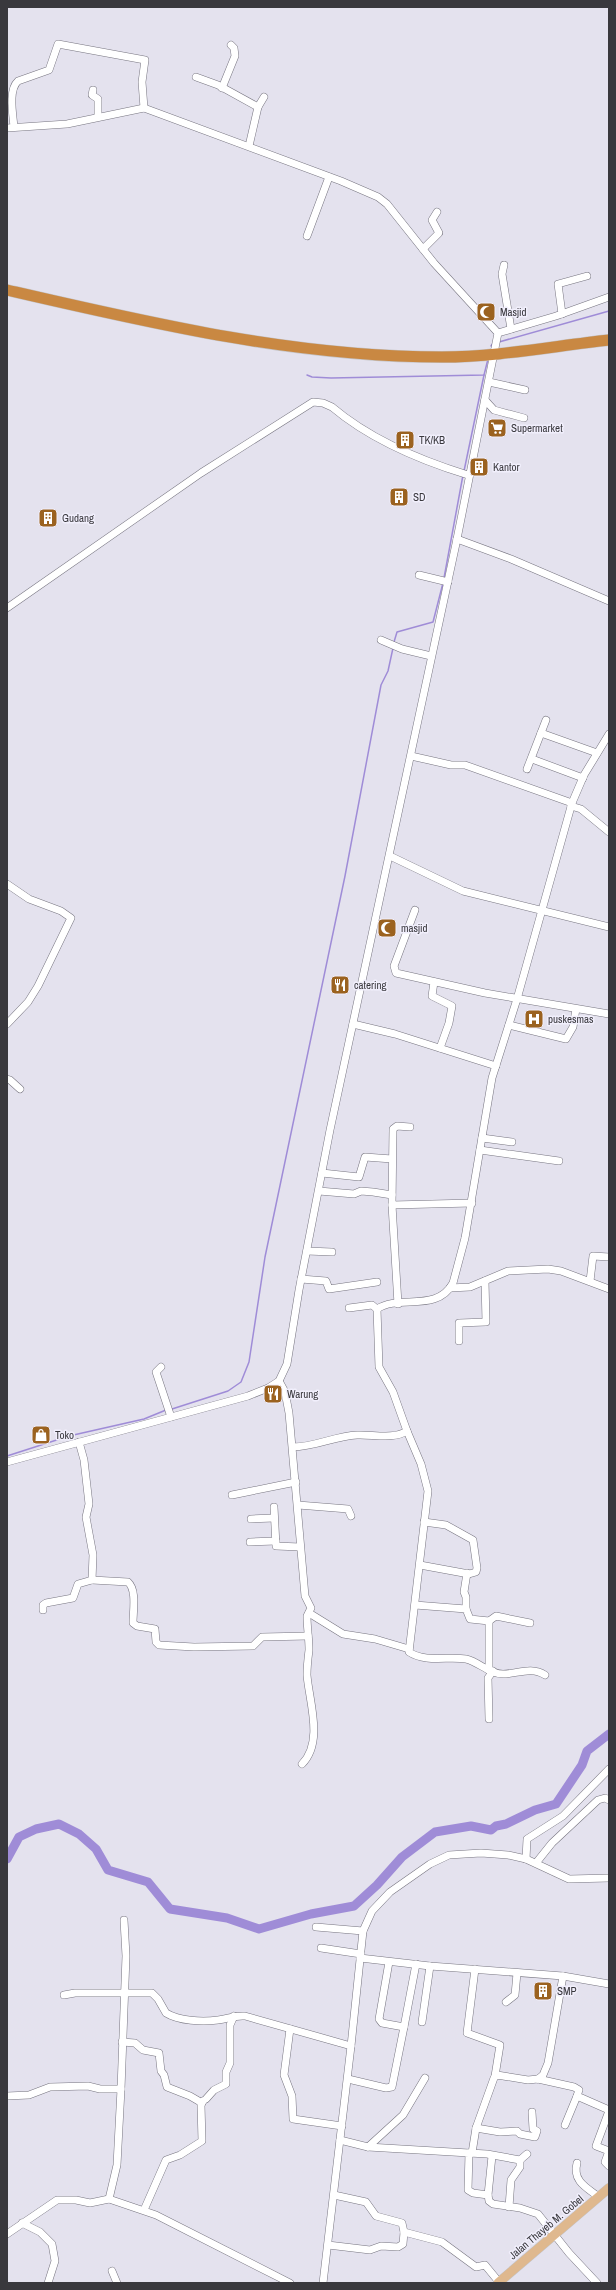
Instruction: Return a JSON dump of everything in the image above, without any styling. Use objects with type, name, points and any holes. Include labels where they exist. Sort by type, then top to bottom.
[{"type":"highway","points":[[7,290],[187,331],[354,354],[443,357],[497,342],[609,340]]},
{"type":"main road","name":"Jalan Thayeb M. Gobel","points":[[498,2282],[609,2188]]},
{"type":"street","points":[[144,108],[142,82],[145,60],[58,44],[49,70],[18,81],[15,84],[10,128],[67,124],[144,108],[249,146],[329,177],[382,200],[497,342]]},
{"type":"street","points":[[222,88],[235,56],[234,48],[231,45]]},
{"type":"street","points":[[196,77],[222,88],[258,108]]},
{"type":"street","points":[[93,90],[92,95],[98,99],[98,117]]},
{"type":"street","points":[[249,146],[258,108],[264,97]]},
{"type":"street","points":[[307,236],[329,177]]},
{"type":"street","points":[[423,249],[439,233],[432,220],[437,212]]},
{"type":"street","points":[[504,265],[502,281],[511,329]]},
{"type":"street","points":[[562,314],[558,284],[587,276]]},
{"type":"street","points":[[7,1462],[171,1414],[248,1396],[268,1388],[279,1381],[287,1364],[292,1344],[301,1279],[322,1173],[457,539],[464,474],[490,382],[497,342],[511,329],[562,314],[609,297]]},
{"type":"street","points":[[490,382],[525,390]]},
{"type":"street","points":[[485,400],[494,410],[524,418]]},
{"type":"street","points":[[7,608],[201,473],[313,402],[323,403],[332,407],[377,439],[411,455],[464,474]]},
{"type":"street","points":[[457,539],[511,558],[609,601]]},
{"type":"street","points":[[419,575],[448,582]]},
{"type":"street","points":[[381,640],[402,649],[431,656]]},
{"type":"street","points":[[527,769],[546,720]]},
{"type":"street","points":[[541,733],[597,753]]},
{"type":"street","points":[[450,1288],[462,1254],[496,1066],[517,999],[572,804],[583,778],[609,734]]},
{"type":"street","points":[[410,756],[451,765],[465,765],[572,804],[581,809],[609,832]]},
{"type":"street","points":[[532,759],[583,778]]},
{"type":"street","points":[[390,856],[463,891],[609,927]]},
{"type":"street","points":[[7,884],[29,899],[61,911],[71,918],[70,923],[38,986],[28,1002],[7,1024]]},
{"type":"street","points":[[415,910],[394,970],[399,975],[517,999],[609,1014]]},
{"type":"street","points":[[434,982],[432,996],[452,1006],[449,1023],[440,1048]]},
{"type":"street","points":[[509,1025],[566,1039],[573,1027],[576,1009]]},
{"type":"street","points":[[353,1024],[395,1034],[496,1066]]},
{"type":"street","points":[[7,1079],[20,1089]]},
{"type":"street","points":[[398,1304],[392,1205],[394,1127],[410,1126]]},
{"type":"street","points":[[482,1138],[512,1142]]},
{"type":"street","points":[[480,1150],[559,1161]]},
{"type":"street","points":[[322,1173],[359,1177],[365,1157],[392,1159]]},
{"type":"street","points":[[319,1191],[354,1194],[361,1192],[373,1192],[392,1195]]},
{"type":"street","points":[[392,1205],[472,1203]]},
{"type":"street","points":[[307,1251],[332,1252]]},
{"type":"street","points":[[590,1281],[593,1256],[609,1256]]},
{"type":"street","points":[[377,1309],[382,1306],[429,1300],[450,1288],[464,1288],[508,1271],[548,1269],[561,1270],[609,1289]]},
{"type":"street","points":[[301,1279],[324,1280],[327,1282],[328,1288],[331,1289],[377,1282]]},
{"type":"street","points":[[459,1341],[459,1323],[486,1322],[485,1281]]},
{"type":"street","points":[[349,1308],[372,1305],[377,1309],[379,1367],[393,1392],[421,1464],[426,1483],[428,1497],[409,1649]]},
{"type":"street","points":[[161,1367],[156,1372],[171,1414]]},
{"type":"street","points":[[279,1381],[285,1392],[293,1447],[305,1596],[311,1608],[309,1613],[307,1674],[314,1713],[314,1731],[308,1756],[302,1764]]},
{"type":"street","points":[[293,1447],[313,1446],[347,1436],[395,1435],[407,1431]]},
{"type":"street","points":[[79,1442],[84,1460],[89,1504],[86,1517],[93,1555],[92,1580]]},
{"type":"street","points":[[232,1495],[296,1482]]},
{"type":"street","points":[[298,1505],[348,1508],[351,1516]]},
{"type":"street","points":[[274,1507],[276,1546],[300,1547]]},
{"type":"street","points":[[251,1519],[274,1518]]},
{"type":"street","points":[[420,1564],[467,1573],[474,1573],[478,1568],[473,1541],[449,1526],[424,1522]]},
{"type":"street","points":[[250,1542],[276,1541]]},
{"type":"street","points":[[467,1573],[464,1592],[466,1609],[470,1618],[489,1621],[496,1616],[530,1623]]},
{"type":"street","points":[[43,1610],[46,1603],[73,1598],[77,1585],[92,1580],[128,1582],[133,1590],[133,1622],[137,1626],[155,1629],[156,1642],[159,1645],[194,1647],[253,1646],[262,1637],[308,1636]]},
{"type":"street","points":[[415,1605],[466,1609]]},
{"type":"street","points":[[309,1613],[343,1634],[375,1640],[409,1649],[411,1653],[422,1657],[465,1659],[502,1674],[527,1670],[545,1674]]},
{"type":"street","points":[[489,1621],[491,1670],[488,1678],[489,1718]]},
{"type":"street","points":[[526,1859],[527,1839],[564,1816],[609,1769]]},
{"type":"street","points":[[536,1863],[552,1843],[598,1800],[605,1798],[609,1800]]},
{"type":"street","points":[[324,2283],[352,2046],[363,1931],[380,1900],[403,1882],[438,1860],[458,1853],[481,1853],[526,1859],[569,1879],[609,1878]]},
{"type":"street","points":[[109,2199],[117,2165],[126,1943],[124,1920]]},
{"type":"street","points":[[316,1927],[363,1931]]},
{"type":"street","points":[[321,1948],[389,1962],[563,1976],[609,1984]]},
{"type":"street","points":[[389,1962],[379,2019],[382,2023],[404,2027]]},
{"type":"street","points":[[348,2079],[386,2088],[392,2087],[416,1964]]},
{"type":"street","points":[[422,2022],[430,1966]]},
{"type":"street","points":[[476,1969],[467,2033],[500,2045],[495,2076],[476,2128],[470,2153],[468,2190],[473,2193],[488,2195]]},
{"type":"street","points":[[506,2002],[515,1996],[517,1973]]},
{"type":"street","points":[[538,2079],[543,2075],[548,2063],[563,1976]]},
{"type":"street","points":[[64,1995],[75,1993],[152,1993],[158,1999],[166,2013],[185,2020],[218,2020],[234,2016],[253,2018],[352,2046]]},
{"type":"street","points":[[144,2210],[166,2160],[180,2155],[202,2141],[204,2101],[214,2090],[224,2086],[226,2082],[226,2072],[230,2063],[230,2025],[234,2016]]},
{"type":"street","points":[[290,2029],[284,2075],[292,2096],[292,2119],[342,2126]]},
{"type":"street","points":[[122,2042],[135,2043],[143,2050],[159,2053],[161,2071],[164,2075],[167,2087],[204,2101]]},
{"type":"street","points":[[495,2076],[538,2079],[577,2088],[579,2091],[566,2125]]},
{"type":"street","points":[[368,2147],[403,2115],[425,2078]]},
{"type":"street","points":[[7,2096],[28,2095],[50,2087],[88,2086],[100,2089],[121,2089]]},
{"type":"street","points":[[577,2096],[609,2110],[596,2145],[598,2148],[609,2151],[604,2162],[609,2166]]},
{"type":"street","points":[[476,2128],[500,2132],[517,2131],[520,2134],[536,2137],[537,2131],[533,2129],[531,2120],[532,2112]]},
{"type":"street","points":[[340,2140],[368,2147],[470,2153],[520,2160],[527,2154]]},
{"type":"street","points":[[492,2156],[488,2195],[491,2203],[538,2214],[598,2283]]},
{"type":"street","points":[[509,2207],[511,2180],[520,2167],[520,2160]]},
{"type":"street","points":[[577,2164],[575,2170],[578,2181],[599,2197]]},
{"type":"street","points":[[328,2245],[370,2250],[381,2246],[398,2247],[402,2244],[404,2232],[402,2223],[376,2216],[366,2202],[334,2195]]},
{"type":"street","points":[[7,2234],[57,2200],[76,2200],[90,2203],[109,2199],[144,2210],[290,2283]]},
{"type":"street","points":[[22,2223],[40,2232],[52,2244],[55,2261],[48,2283]]},
{"type":"street","points":[[404,2232],[442,2242],[476,2267],[485,2265],[498,2282]]},
{"type":"street","points":[[112,2271],[117,2283]]},
{"type":"waterway","points":[[499,342],[609,311]]},
{"type":"waterway","points":[[491,346],[494,342]]},
{"type":"waterway","points":[[307,375],[312,377],[331,378],[484,375],[488,359]]},
{"type":"waterway","points":[[464,471],[484,375]]},
{"type":"waterway","points":[[444,578],[463,475]]},
{"type":"waterway","points":[[394,642],[397,632],[433,622],[443,583]]},
{"type":"waterway","points":[[172,1409],[228,1391],[241,1382],[249,1362],[265,1257],[345,876],[381,685],[388,671],[393,648]]},
{"type":"waterway","points":[[7,1456],[69,1436],[144,1419],[166,1410]]},
{"type":"waterway","points":[[7,1859],[19,1837],[36,1829],[59,1824],[79,1834],[96,1849],[108,1870],[148,1882],[170,1909],[227,1918],[259,1929],[311,1914],[354,1906],[377,1885],[402,1857],[435,1832],[471,1826],[491,1830],[496,1826],[506,1824],[535,1810],[556,1804],[582,1765],[587,1751],[609,1734]]},
{"type":"place","name":"Masjid","points":[[486,312]]},
{"type":"place","name":"Supermarket","points":[[497,428]]},
{"type":"place","name":"TK/KB","points":[[405,440]]},
{"type":"place","name":"Kantor","points":[[479,467]]},
{"type":"place","name":"SD","points":[[399,497]]},
{"type":"place","name":"Gudang","points":[[48,518]]},
{"type":"place","name":"masjid","points":[[387,928]]},
{"type":"place","name":"catering","points":[[340,985]]},
{"type":"place","name":"puskesmas","points":[[534,1019]]},
{"type":"place","name":"Warung","points":[[273,1394]]},
{"type":"place","name":"Toko","points":[[41,1435]]},
{"type":"place","name":"SMP","points":[[543,1991]]}]
